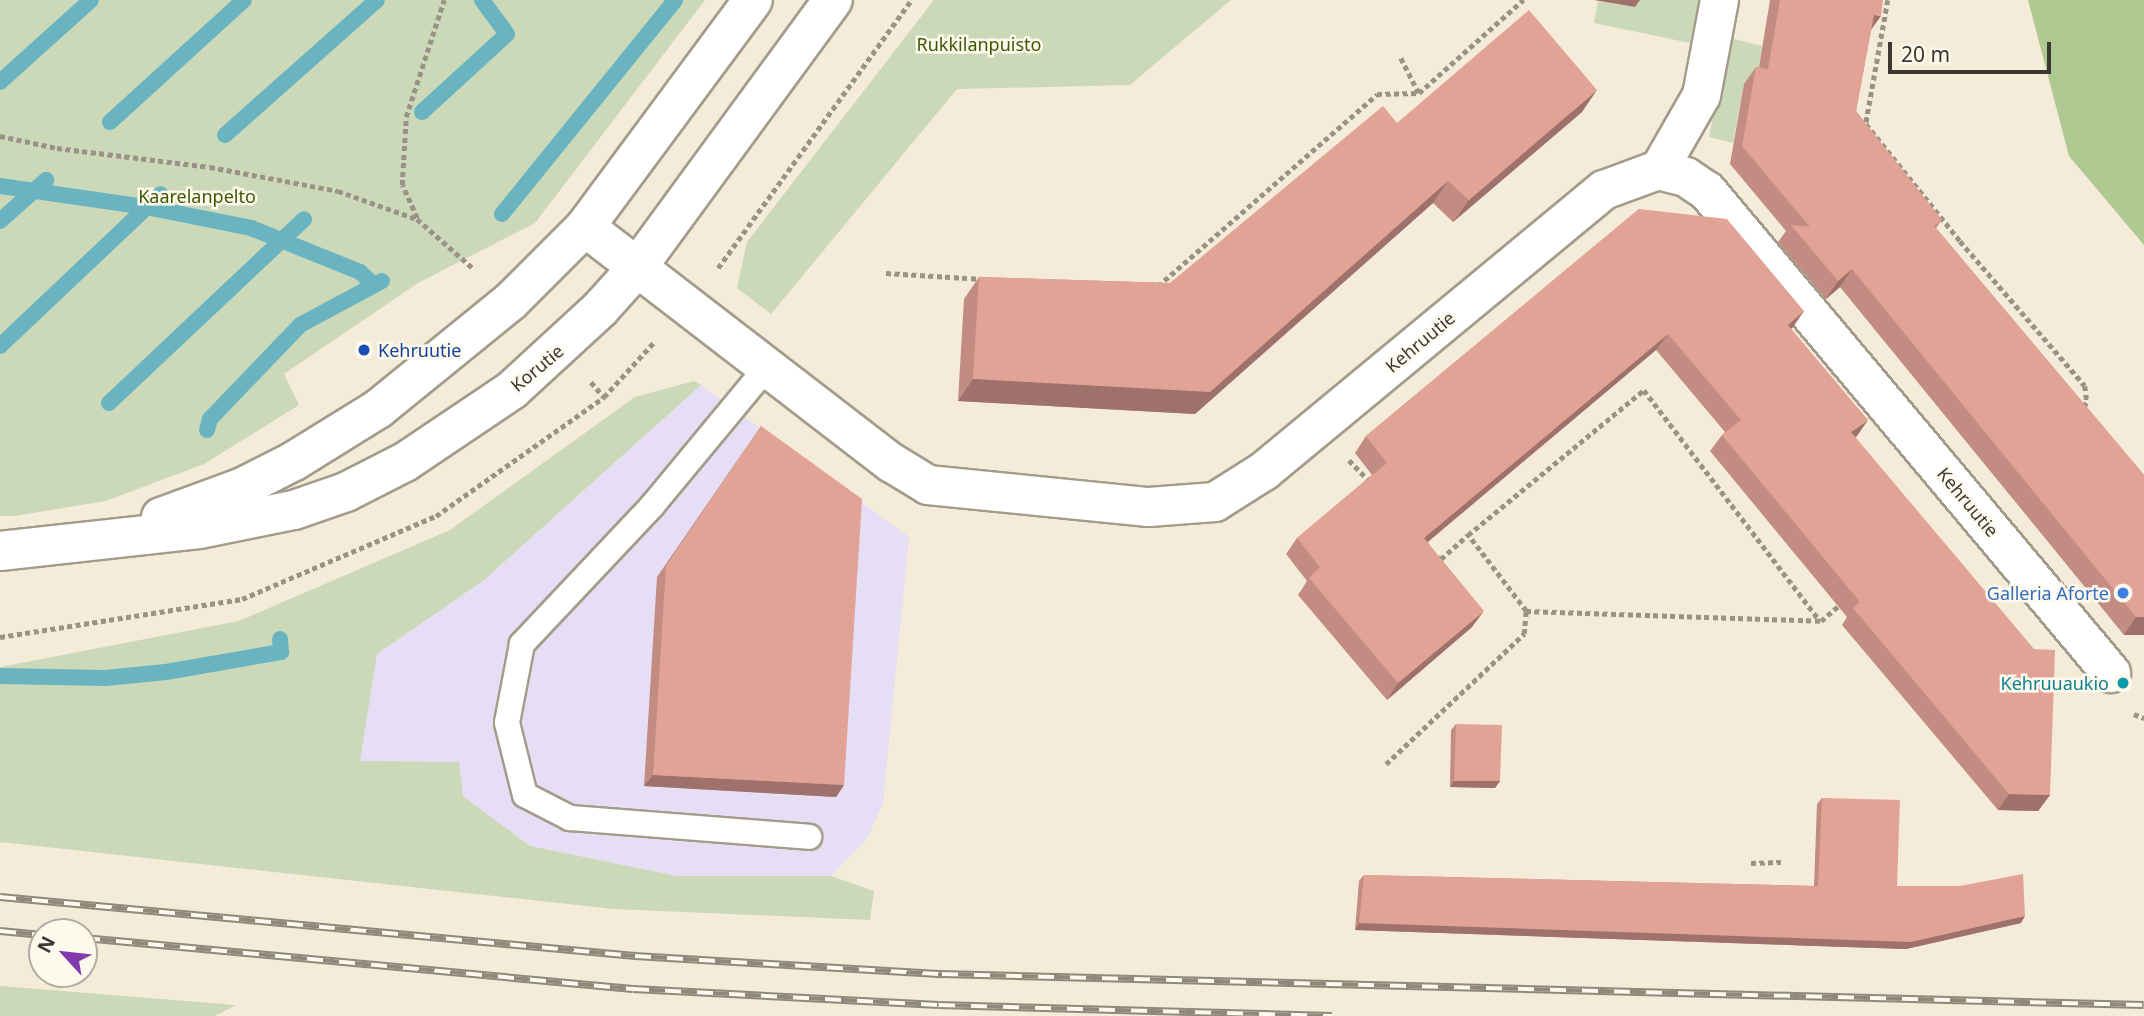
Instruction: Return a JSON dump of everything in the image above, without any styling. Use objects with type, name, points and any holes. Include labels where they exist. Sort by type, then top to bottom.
[{"type":"street","name":"Korutie","points":[[106,536],[254,482],[378,409],[512,301],[585,227],[753,0]]},
{"type":"street","name":"Korutie","points":[[0,551],[106,536],[200,528],[294,510],[382,474],[512,390],[560,349],[636,269],[833,0]]},
{"type":"street","points":[[1658,170],[1701,95],[1719,0]]},
{"type":"street","name":"Kehruutie","points":[[585,227],[685,306],[928,485],[1150,507],[1215,502],[1264,471],[1604,190],[1658,170],[1686,177],[1707,191],[2111,673]]},
{"type":"lane","points":[[767,366],[652,506],[522,644],[507,723],[525,794],[570,818],[809,836]]},
{"type":"path","points":[[444,0],[406,117],[402,185],[417,219],[455,255]]},
{"type":"path","points":[[604,397],[716,270],[911,0]]},
{"type":"path","points":[[1154,289],[1377,94],[1419,93],[1523,0]]},
{"type":"path","points":[[1888,0],[1866,124],[1960,242],[2085,386],[2087,403],[2074,419]]},
{"type":"path","points":[[1401,58],[1419,93]]},
{"type":"path","points":[[0,136],[338,191],[417,219]]},
{"type":"path","points":[[886,273],[993,280]]},
{"type":"path","points":[[1432,552],[1441,559],[1644,390],[1821,621]]},
{"type":"path","points":[[1344,454],[1371,483]]},
{"type":"path","points":[[1386,764],[1524,634],[1526,611],[1468,535]]},
{"type":"path","points":[[1526,611],[1821,621],[1852,595]]},
{"type":"path","points":[[0,638],[242,599]]},
{"type":"path","points":[[1751,863],[1782,862]]},
{"type":"shaded area","points":[[701,385],[909,537],[883,803],[867,839],[831,876],[677,876],[530,846],[463,796],[359,761],[377,654],[484,580]]},
{"type":"green space","name":"Kaarelanpelto","points":[[0,0],[705,0],[535,223],[418,283],[284,374],[299,405],[204,464],[106,501],[0,516]]},
{"type":"green space","name":"Rukkilanpuisto","points":[[934,0],[1231,0],[1130,85],[957,89],[771,314],[737,288],[747,242]]},
{"type":"green space","points":[[1636,0],[1699,0],[1690,43],[1594,23],[1598,1],[1635,7]]},
{"type":"green space","points":[[2028,0],[2144,0],[2144,245],[2069,156]]},
{"type":"green space","points":[[1730,38],[1762,46],[1756,86],[1744,85],[1733,143],[1709,137]]},
{"type":"green space","points":[[694,381],[701,385],[484,580],[377,654],[360,761],[459,762],[463,796],[530,846],[677,876],[831,876],[874,891],[870,920],[614,909],[0,842],[0,667],[239,621],[450,530],[635,397]]},
{"type":"green space","points":[[0,986],[236,1005],[215,1016],[0,1016]]},
{"type":"building","points":[[1780,0],[1883,0],[1881,16],[1874,15],[1856,111],[1942,220],[1934,226],[2144,475],[2144,617],[2136,617],[1852,269],[1838,281],[1791,225],[1810,227],[1742,146],[1756,67],[1768,69]]},
{"type":"building","points":[[1529,10],[1597,90],[1469,200],[1448,181],[1210,392],[973,379],[979,277],[1170,283],[1383,106],[1397,123]]},
{"type":"building","points":[[1639,209],[1727,219],[1804,311],[1788,325],[1868,420],[1851,432],[2034,649],[2055,650],[2050,795],[2009,794],[1853,608],[1860,602],[1722,435],[1741,420],[1668,334],[1424,538],[1484,611],[1398,683],[1309,578],[1320,567],[1297,538],[1387,463],[1366,436]]},
{"type":"building","points":[[761,426],[862,499],[844,785],[653,775],[666,566]]},
{"type":"building","points":[[1456,724],[1502,725],[1500,781],[1454,781]]},
{"type":"building","points":[[1822,798],[1900,800],[1897,886],[1960,886],[2023,874],[2025,916],[1911,942],[1359,923],[1364,875],[1818,886]]},
{"type":"waterway","points":[[0,82],[91,0]]},
{"type":"waterway","points":[[110,122],[244,0]]},
{"type":"waterway","points":[[225,135],[377,0]]},
{"type":"waterway","points":[[422,112],[507,34],[482,0]]},
{"type":"waterway","points":[[502,214],[675,0]]},
{"type":"waterway","points":[[0,221],[46,180]]},
{"type":"waterway","points":[[0,186],[146,207],[251,228],[360,272],[374,285]]},
{"type":"waterway","points":[[0,346],[161,194]]},
{"type":"waterway","points":[[109,403],[304,219]]},
{"type":"waterway","points":[[207,430],[210,419],[300,325],[382,281]]},
{"type":"waterway","points":[[0,676],[106,678],[166,672],[281,652],[280,639]]},
{"type":"railway","points":[[0,897],[635,956],[942,974],[2144,1005]]},
{"type":"railway","points":[[0,931],[28,934]]},
{"type":"railway","points":[[98,939],[633,989],[939,1005],[1332,1016]]},
{"type":"place","name":"Kehruutie","points":[[364,350]]},
{"type":"place","name":"Galleria Aforte","points":[[2123,593]]},
{"type":"place","name":"Kehruuaukio","points":[[2123,683]]}]
